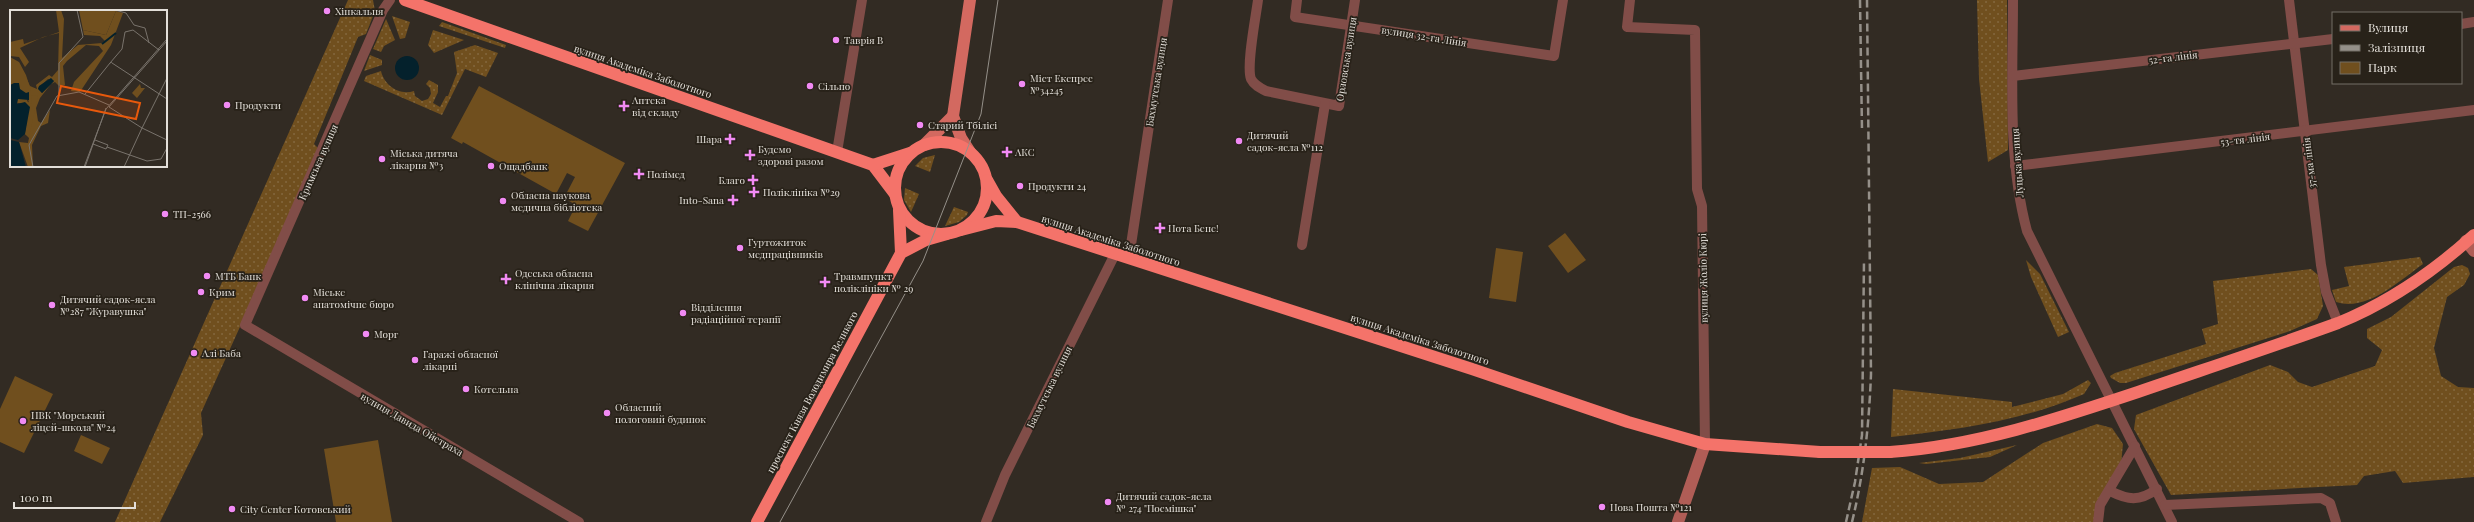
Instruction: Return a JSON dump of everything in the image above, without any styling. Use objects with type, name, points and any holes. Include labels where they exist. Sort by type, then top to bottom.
[{"type":"highway","name":"вулиця Академіка Заболотного","points":[[405,0],[873,165]]},
{"type":"highway","points":[[895,194],[873,165],[910,153],[924,145],[938,142],[951,143],[970,152],[983,168],[986,179],[987,194],[983,209],[974,221],[961,230],[926,240],[901,253]]},
{"type":"highway","points":[[910,153],[901,165],[895,179],[895,194],[899,208],[906,219],[917,228],[929,233],[947,234]]},
{"type":"highway","points":[[986,179],[996,196],[1017,222]]},
{"type":"highway","name":"проспект Князя Володимира Великого","points":[[756,522],[901,253],[901,225],[899,208]]},
{"type":"highway","name":"вулиця Академіка Заболотного","points":[[961,230],[996,221],[1017,222],[1472,369],[1628,422],[1704,444],[1820,452],[1890,452],[1942,446],[2016,431],[2111,401],[2338,323],[2370,310],[2400,293],[2470,238]]},
{"type":"main road","points":[[970,0],[953,116],[961,138],[970,152]]},
{"type":"main road","points":[[924,145],[953,116]]},
{"type":"street","name":"Кримська вулиця","points":[[245,325],[383,10],[390,0]]},
{"type":"street","points":[[837,152],[862,0]]},
{"type":"street","name":"Бахмутська вулиця","points":[[1129,258],[1168,0]]},
{"type":"street","points":[[1258,0],[1250,62],[1251,80],[1256,86],[1266,91],[1325,104]]},
{"type":"street","name":"вулиця 32-га Лінія","points":[[1297,0],[1295,17],[1554,56],[1563,0]]},
{"type":"street","name":"Орловська вулиця","points":[[1302,245],[1325,104],[1339,106],[1354,0]]},
{"type":"street","name":"вулиця Жоліо Кюрі","points":[[1630,0],[1628,27],[1695,30],[1697,189],[1702,206],[1704,444],[1678,522]]},
{"type":"street","name":"Луцька вулиця","points":[[2013,0],[2015,166],[2018,197],[2027,231],[2111,401],[2165,505],[2172,522]]},
{"type":"street","name":"37-ма лінія","points":[[2289,0],[2321,265],[2326,292],[2338,323]]},
{"type":"street","points":[[2462,24],[2474,22]]},
{"type":"street","name":"52-га лінія","points":[[2013,76],[2332,39]]},
{"type":"street","name":"53-тя лінія","points":[[2015,166],[2305,132],[2474,110]]},
{"type":"street","points":[[2470,238],[2474,251]]},
{"type":"street","name":"Бахмутська вулиця","points":[[986,522],[1005,475],[1115,254]]},
{"type":"street","name":"вулиця Давида Ойстраха","points":[[245,325],[579,522]]},
{"type":"street","points":[[2098,522],[2100,505],[2110,491],[2135,446]]},
{"type":"street","points":[[2110,491],[2124,498],[2134,500],[2146,497],[2157,489]]},
{"type":"street","points":[[2165,505],[2320,498],[2330,503],[2336,522]]},
{"type":"green space","points":[[348,0],[373,0],[375,11],[366,34],[358,37],[314,144],[320,150],[201,413],[203,435],[160,522],[115,522]]},
{"type":"green space","points":[[1977,0],[2007,0],[2008,150],[1988,162],[1979,79]]},
{"type":"green space","points":[[392,16],[410,22],[405,38],[400,39]]},
{"type":"green space","points":[[386,19],[395,40],[384,46],[381,52],[373,49]]},
{"type":"green space","points":[[442,22],[506,45],[505,48],[439,26]]},
{"type":"green space","points":[[433,30],[464,40],[434,53],[428,45]]},
{"type":"green space","points":[[475,45],[498,53],[486,77],[465,69],[442,115],[364,81],[366,76],[381,71],[385,81],[393,88],[403,92],[414,91],[415,96],[422,101],[428,99],[431,94],[430,88],[426,84],[429,80],[438,85],[438,92],[433,103],[440,107],[446,96],[448,96],[457,73],[454,52]]},
{"type":"green space","points":[[370,55],[382,60],[382,65],[364,71]]},
{"type":"green space","points":[[479,86],[625,163],[588,231],[568,221],[576,205],[564,198],[575,177],[567,173],[556,194],[463,142],[462,144],[451,138]]},
{"type":"green space","points":[[935,155],[930,172],[915,166],[923,158]]},
{"type":"green space","points":[[905,188],[919,194],[911,212],[904,200]]},
{"type":"green space","points":[[954,207],[968,212],[967,215],[959,222],[945,226]]},
{"type":"green space","points":[[1565,233],[1586,260],[1568,273],[1548,246]]},
{"type":"green space","points":[[1496,248],[1523,252],[1516,302],[1489,298]]},
{"type":"green space","points":[[2420,257],[2423,264],[2393,286],[2371,299],[2359,303],[2348,304],[2336,302],[2332,290],[2349,286],[2344,267]]},
{"type":"green space","points":[[2026,260],[2040,274],[2069,332],[2058,337],[2031,277]]},
{"type":"green space","points":[[2462,265],[2468,268],[2470,274],[2464,285],[2447,297],[2434,348],[2441,376],[2458,387],[2474,388],[2474,477],[2403,483],[2395,471],[2364,476],[2357,485],[2171,495],[2134,429],[2136,415],[2270,365],[2288,372],[2298,382],[2312,387],[2375,366],[2382,350],[2367,338],[2367,329],[2391,317],[2454,267]]},
{"type":"green space","points":[[2311,269],[2318,275],[2323,306],[2317,319],[2290,331],[2126,383],[2120,383],[2111,378],[2110,376],[2115,373],[2206,344],[2202,329],[2218,324],[2213,281]]},
{"type":"green space","name":"НВК \"Морський ліцей-школа\" №24","points":[[15,376],[53,394],[24,453],[0,442],[0,409]]},
{"type":"green space","points":[[2088,380],[2091,383],[2084,394],[2013,418],[1940,431],[1891,437],[1893,389],[2012,402],[2012,407],[2063,394]]},
{"type":"green space","points":[[2097,424],[2112,428],[2123,444],[2120,474],[2100,505],[2098,522],[1862,522],[1872,468],[1900,467],[1939,484],[1983,482],[2043,443]]},
{"type":"green space","points":[[81,435],[110,448],[102,464],[74,451]]},
{"type":"green space","points":[[378,440],[392,522],[336,522],[324,449]]},
{"type":"green space","points":[[2017,445],[1990,457],[1926,464],[1919,463],[1960,458]]},
{"type":"water","points":[[407,56],[415,60],[419,68],[415,76],[407,80],[399,76],[395,68],[399,60]]},
{"type":"tram line","points":[[780,522],[923,261],[981,114],[998,0]]},
{"type":"railway","points":[[1860,0],[1862,130]]},
{"type":"railway","points":[[1852,522],[1860,485],[1865,449],[1871,374],[1867,0]]},
{"type":"railway","points":[[1846,522],[1855,482],[1862,435],[1864,260]]},
{"type":"place","name":"Хінкальня","points":[[327,11]]},
{"type":"place","name":"Таврія В","points":[[836,40]]},
{"type":"place","name":"Міст Експрес №34245","points":[[1022,84]]},
{"type":"place","name":"Сільпо","points":[[810,86]]},
{"type":"place","name":"Продукти","points":[[227,105]]},
{"type":"place","name":"Аптека від складу","points":[[624,106]]},
{"type":"place","name":"Старий Тбілісі","points":[[920,125]]},
{"type":"place","name":"Шара","points":[[730,139]]},
{"type":"place","name":"Дитячий садок-ясла №112","points":[[1239,141]]},
{"type":"place","name":"АКС","points":[[1007,152]]},
{"type":"place","name":"Будемо здорові разом","points":[[750,155]]},
{"type":"place","name":"Міська дитяча лікарня №3","points":[[382,159]]},
{"type":"place","name":"Ощадбанк","points":[[491,166]]},
{"type":"place","name":"Полімед","points":[[639,174]]},
{"type":"place","name":"Благо","points":[[753,180]]},
{"type":"place","name":"Продукти 24","points":[[1020,186]]},
{"type":"place","name":"Поліклініка №29","points":[[754,192]]},
{"type":"place","name":"Into-Sana","points":[[733,200]]},
{"type":"place","name":"Обласна наукова медична бібліотека","points":[[503,201]]},
{"type":"place","name":"ТП-2566","points":[[165,214]]},
{"type":"place","name":"Нота Бене!","points":[[1160,228]]},
{"type":"place","name":"Гуртожиток медпрацівників","points":[[740,248]]},
{"type":"place","name":"МТБ Банк","points":[[207,276]]},
{"type":"place","name":"Одеська обласна клінічна лікарня","points":[[506,279]]},
{"type":"place","name":"Травмпункт поліклініки № 29","points":[[825,282]]},
{"type":"place","name":"Крим","points":[[201,292]]},
{"type":"place","name":"Міське анатомічне бюро","points":[[305,298]]},
{"type":"place","name":"Дитячий садок-ясла №287 \"Журавушка\"","points":[[52,305]]},
{"type":"place","name":"Відділення радіаційної терапії","points":[[683,313]]},
{"type":"place","name":"Морг","points":[[366,334]]},
{"type":"place","name":"Алі Баба","points":[[194,353]]},
{"type":"place","name":"Гаражі обласної лікарні","points":[[415,360]]},
{"type":"place","name":"Котельна","points":[[466,389]]},
{"type":"place","name":"Обласний пологовий будинок","points":[[607,413]]},
{"type":"place","name":"НВК \"Морський ліцей-школа\" №24","points":[[23,421]]},
{"type":"place","name":"Дитячий садок-ясла № 274 \"Посмішка\"","points":[[1108,502]]},
{"type":"place","name":"Нова Пошта №121","points":[[1602,507]]},
{"type":"place","name":"City Center Котовський","points":[[232,509]]}]
